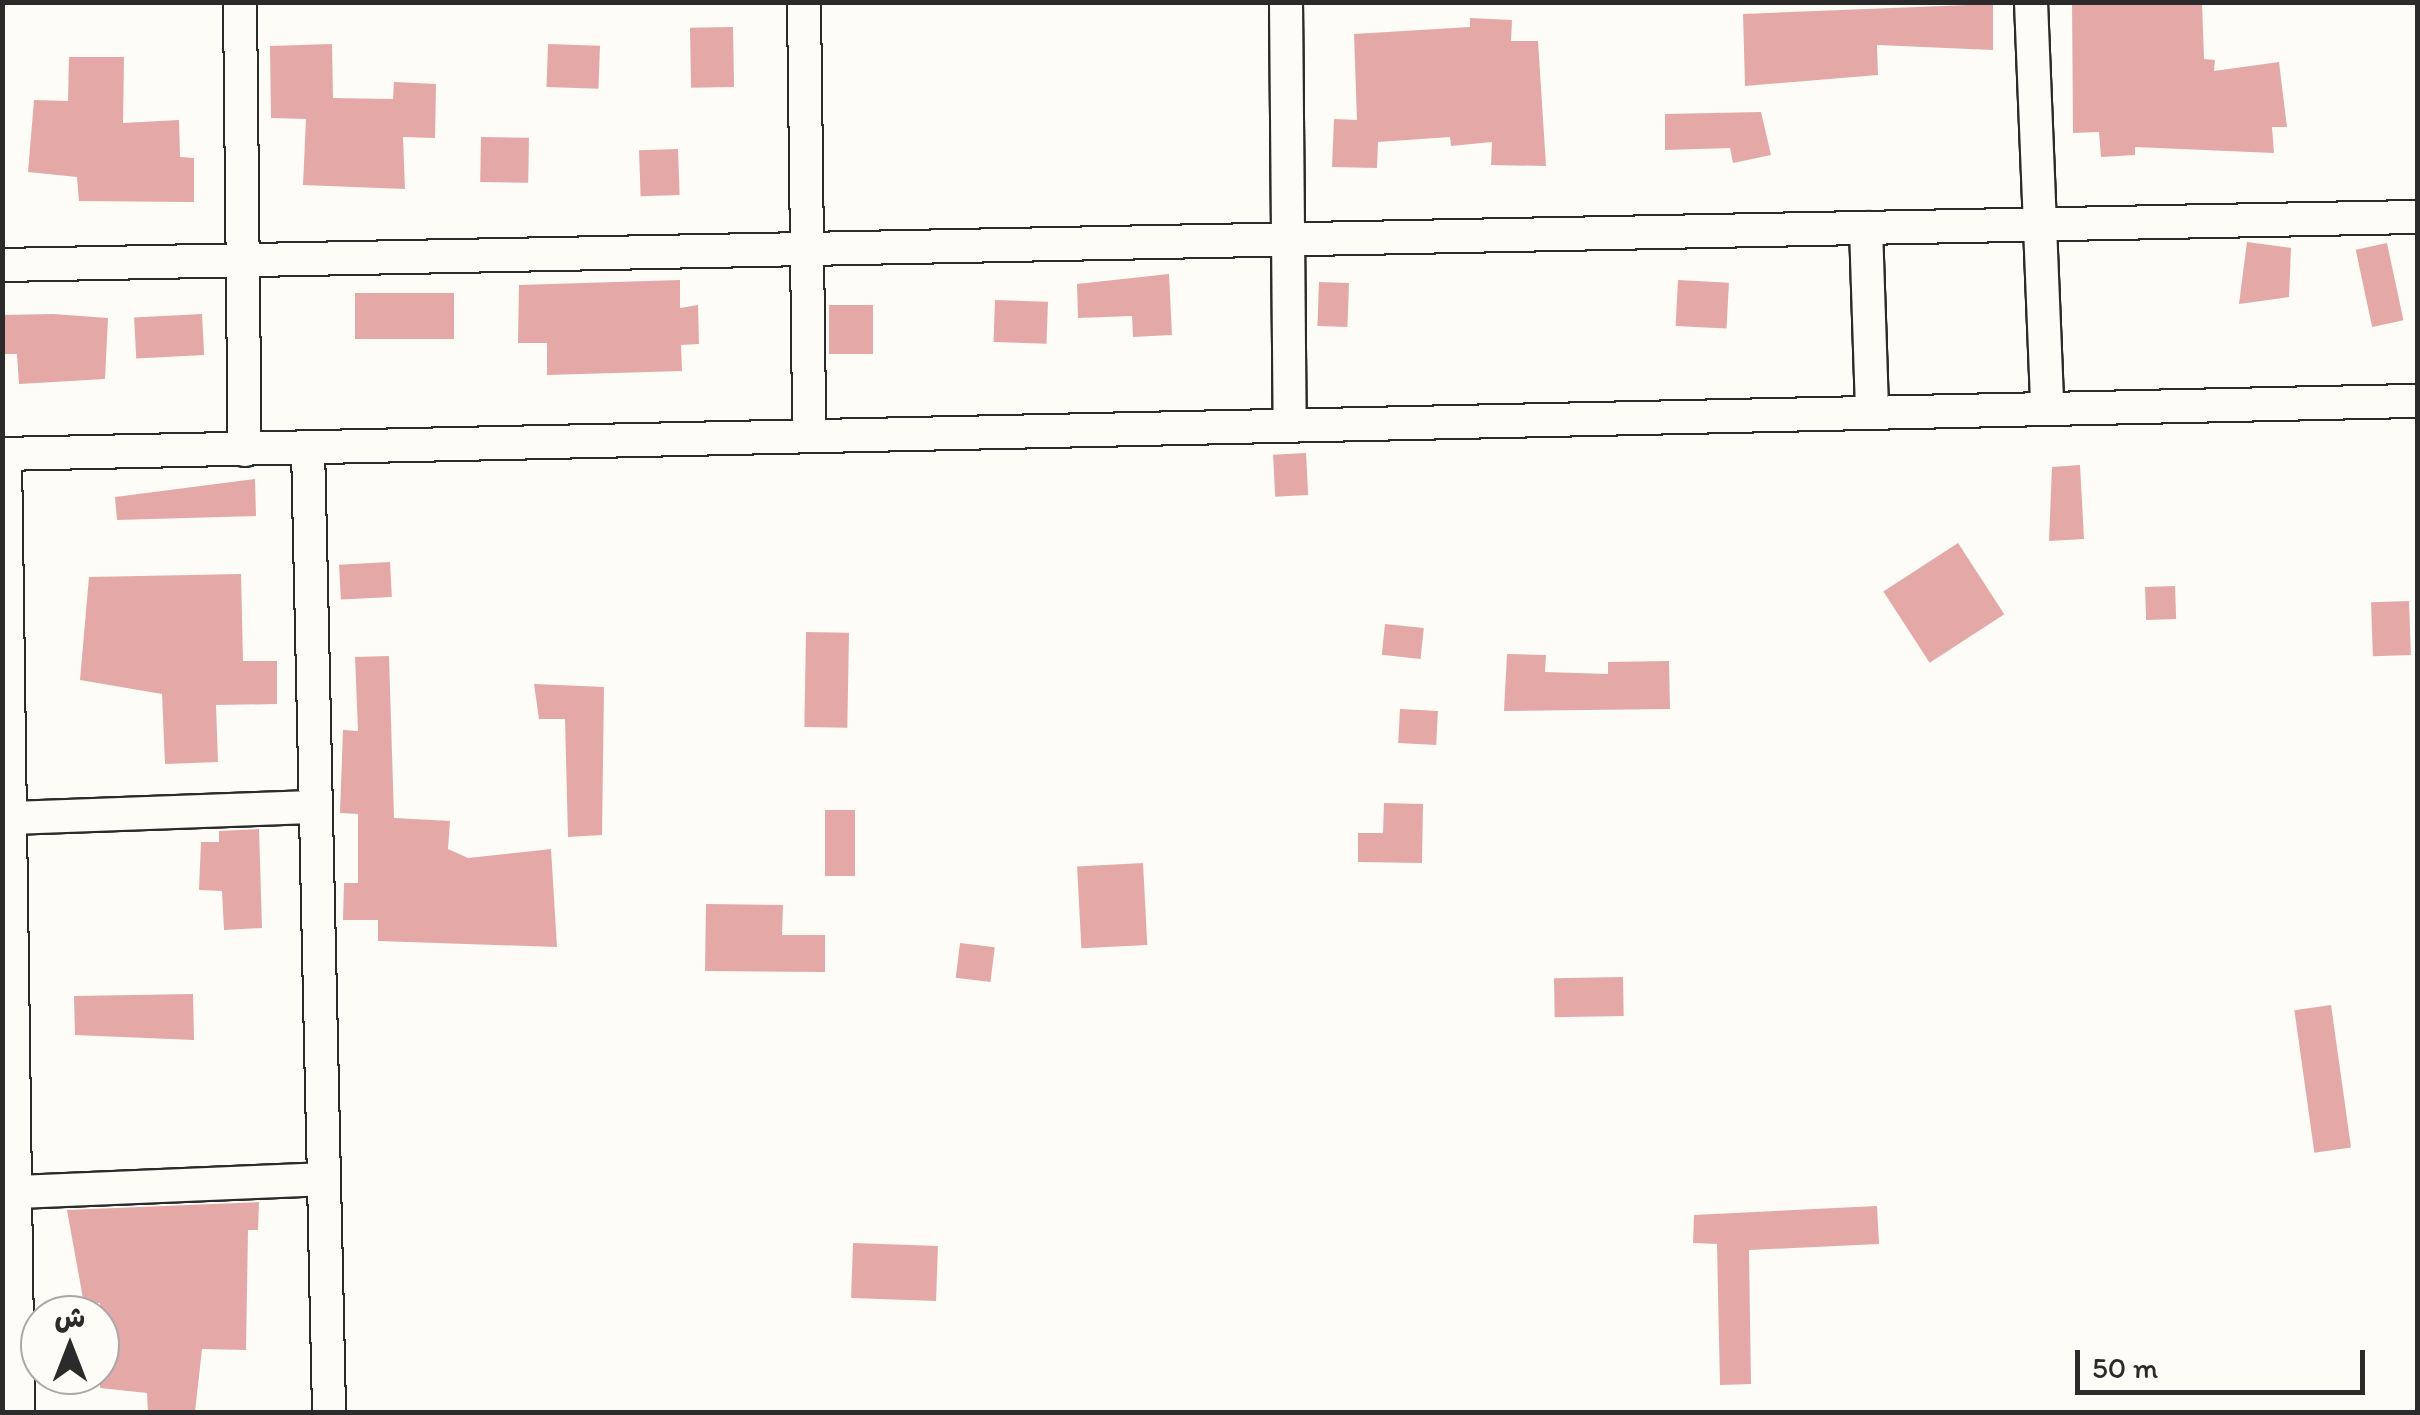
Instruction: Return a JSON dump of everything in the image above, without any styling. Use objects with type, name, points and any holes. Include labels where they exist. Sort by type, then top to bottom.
[{"type":"street","points":[[240,2],[247,260],[245,450]]},
{"type":"street","points":[[804,2],[809,436]]},
{"type":"street","points":[[1286,2],[1290,426]]},
{"type":"street","points":[[2031,2],[2047,409]]},
{"type":"street","points":[[2,264],[2418,217]]},
{"type":"street","points":[[1866,228],[1872,413]]},
{"type":"street","points":[[18,1412],[10,1303],[16,1192],[5,1024],[10,818],[4,454],[2418,401]]},
{"type":"street","points":[[308,447],[329,1412]]},
{"type":"street","points":[[10,818],[316,806]]},
{"type":"street","points":[[16,1192],[323,1178]]},
{"type":"building","points":[[2072,2],[2202,2],[2204,59],[2215,60],[2214,71],[2279,62],[2287,127],[2272,127],[2274,153],[2135,147],[2135,155],[2101,157],[2099,132],[2073,133]]},
{"type":"building","points":[[1993,4],[1993,50],[1877,45],[1878,75],[1745,86],[1743,14]]},
{"type":"building","points":[[1470,18],[1512,20],[1511,41],[1538,41],[1546,166],[1491,165],[1492,142],[1451,146],[1450,137],[1378,142],[1377,168],[1332,167],[1334,119],[1357,120],[1354,34],[1470,27]]},
{"type":"building","points":[[733,27],[734,87],[691,88],[690,28]]},
{"type":"building","points":[[332,44],[333,98],[393,99],[394,82],[436,84],[435,138],[403,137],[405,189],[303,185],[306,119],[271,118],[270,46]]},
{"type":"building","points":[[548,44],[600,46],[598,89],[546,87]]},
{"type":"building","points":[[69,57],[124,57],[123,123],[179,120],[180,157],[194,158],[194,202],[79,201],[77,177],[28,172],[34,100],[68,101]]},
{"type":"building","points":[[1761,112],[1771,155],[1733,163],[1730,148],[1665,150],[1665,114]]},
{"type":"building","points":[[481,137],[529,138],[528,183],[480,182]]},
{"type":"building","points":[[678,149],[680,195],[641,196],[639,150]]},
{"type":"building","points":[[2247,242],[2291,248],[2289,297],[2239,304]]},
{"type":"building","points":[[2387,243],[2403,320],[2372,327],[2356,250]]},
{"type":"building","points":[[1169,274],[1172,335],[1133,337],[1132,316],[1078,318],[1077,284]]},
{"type":"building","points":[[680,280],[680,308],[698,305],[699,344],[681,345],[682,371],[547,375],[547,343],[518,343],[519,285]]},
{"type":"building","points":[[1678,280],[1729,283],[1727,329],[1676,326]]},
{"type":"building","points":[[1319,282],[1349,283],[1347,327],[1317,326]]},
{"type":"building","points":[[355,293],[454,293],[454,339],[355,339]]},
{"type":"building","points":[[995,300],[1048,302],[1047,344],[994,342]]},
{"type":"building","points":[[829,305],[873,305],[873,354],[829,354]]},
{"type":"building","points":[[202,314],[204,355],[136,359],[134,318]]},
{"type":"building","points":[[2,315],[108,318],[105,379],[19,384],[17,354],[2,354]]},
{"type":"building","points":[[1306,453],[1308,495],[1275,497],[1273,455]]},
{"type":"building","points":[[2080,465],[2084,539],[2049,541],[2052,467]]},
{"type":"building","points":[[255,479],[256,516],[117,520],[115,497]]},
{"type":"building","points":[[1958,543],[2004,614],[1930,663],[1883,591]]},
{"type":"building","points":[[390,562],[392,597],[341,600],[339,565]]},
{"type":"building","points":[[241,574],[243,661],[277,661],[277,704],[216,705],[218,762],[165,764],[162,694],[80,680],[89,577]]},
{"type":"building","points":[[2175,586],[2176,619],[2146,620],[2145,587]]},
{"type":"building","points":[[2409,601],[2411,655],[2373,656],[2371,602]]},
{"type":"building","points":[[1385,624],[1424,628],[1421,659],[1382,655]]},
{"type":"building","points":[[806,632],[849,633],[847,728],[804,727]]},
{"type":"building","points":[[1507,654],[1546,655],[1545,672],[1608,674],[1608,662],[1669,661],[1670,709],[1504,711]]},
{"type":"building","points":[[389,656],[394,818],[450,821],[448,849],[468,858],[551,849],[557,947],[378,941],[378,920],[343,920],[344,883],[358,883],[358,814],[340,813],[343,730],[358,731],[355,657]]},
{"type":"building","points":[[534,684],[604,687],[602,835],[568,837],[565,719],[539,719]]},
{"type":"building","points":[[1400,709],[1438,711],[1436,745],[1398,743]]},
{"type":"building","points":[[1384,803],[1423,804],[1422,863],[1358,862],[1358,833],[1383,833]]},
{"type":"building","points":[[825,810],[855,810],[855,876],[825,876]]},
{"type":"building","points":[[259,829],[262,928],[224,930],[222,891],[199,890],[201,842],[219,842],[219,831]]},
{"type":"building","points":[[1143,863],[1147,945],[1081,948],[1077,866]]},
{"type":"building","points":[[706,904],[783,905],[782,935],[825,935],[825,972],[705,971]]},
{"type":"building","points":[[960,943],[995,947],[990,982],[956,978]]},
{"type":"building","points":[[1623,977],[1624,1016],[1555,1017],[1554,978]]},
{"type":"building","points":[[193,994],[194,1040],[75,1035],[74,996]]},
{"type":"building","points":[[2331,1005],[2351,1148],[2314,1153],[2294,1010]]},
{"type":"building","points":[[259,1202],[258,1230],[248,1230],[246,1350],[202,1349],[195,1412],[148,1412],[147,1393],[120,1390],[120,1295],[82,1295],[67,1210]]},
{"type":"building","points":[[1877,1206],[1879,1244],[1749,1250],[1751,1384],[1720,1385],[1717,1244],[1693,1243],[1694,1215]]},
{"type":"building","points":[[853,1243],[938,1246],[936,1301],[851,1298]]}]
